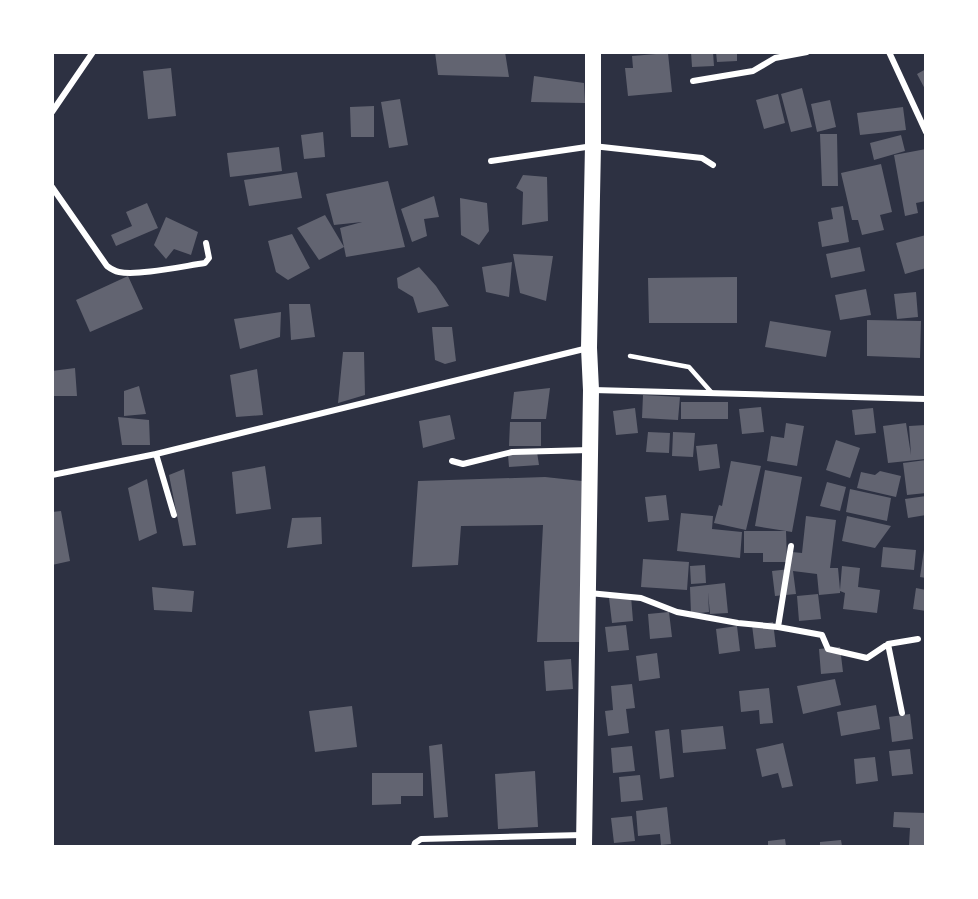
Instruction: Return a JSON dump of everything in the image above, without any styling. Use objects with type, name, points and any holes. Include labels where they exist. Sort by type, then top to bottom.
[{"type":"highway","points":[[584,841],[591,390],[589,348],[593,52]]},
{"type":"street","points":[[52,112],[93,52]]},
{"type":"street","points":[[693,81],[753,71],[775,58],[807,52]]},
{"type":"street","points":[[889,52],[926,132]]},
{"type":"street","points":[[491,161],[593,146],[702,158],[714,165]]},
{"type":"street","points":[[52,187],[107,266],[114,271],[135,272],[205,263],[209,258],[206,243]]},
{"type":"street","points":[[52,475],[156,453],[589,348]]},
{"type":"street","points":[[591,390],[926,399]]},
{"type":"street","points":[[452,461],[463,464],[512,452],[590,450]]},
{"type":"street","points":[[156,453],[174,515]]},
{"type":"street","points":[[778,627],[791,546]]},
{"type":"street","points":[[588,593],[641,598],[677,612],[822,635],[828,649],[867,658],[888,644],[918,639]]},
{"type":"street","points":[[888,644],[902,713]]},
{"type":"street","points":[[414,846],[421,840],[584,841]]},
{"type":"lane","points":[[630,356],[689,367],[712,393]]},
{"type":"building","points":[[435,52],[505,52],[509,77],[438,75]]},
{"type":"building","points":[[691,52],[713,52],[714,66],[692,67]]},
{"type":"building","points":[[716,52],[737,52],[737,61],[717,62]]},
{"type":"building","points":[[668,53],[672,92],[628,96],[625,68],[633,68],[632,56]]},
{"type":"building","points":[[171,68],[176,116],[148,119],[143,71]]},
{"type":"building","points":[[926,69],[926,91],[917,74]]},
{"type":"building","points":[[534,76],[584,83],[585,103],[531,102]]},
{"type":"building","points":[[802,88],[812,127],[791,132],[781,94]]},
{"type":"building","points":[[778,94],[785,123],[764,129],[756,100]]},
{"type":"building","points":[[400,99],[408,145],[389,148],[381,102]]},
{"type":"building","points":[[830,100],[836,127],[817,132],[811,104]]},
{"type":"building","points":[[374,106],[374,137],[351,137],[350,107]]},
{"type":"building","points":[[903,107],[906,130],[860,135],[857,113]]},
{"type":"building","points":[[323,132],[325,157],[304,159],[301,135]]},
{"type":"building","points":[[820,134],[837,134],[838,186],[822,186]]},
{"type":"building","points":[[901,135],[905,151],[874,160],[870,143]]},
{"type":"building","points":[[279,147],[282,171],[230,177],[227,153]]},
{"type":"building","points":[[926,149],[926,201],[916,203],[918,213],[905,216],[894,155]]},
{"type":"building","points":[[881,164],[892,212],[880,215],[884,230],[862,235],[858,220],[852,220],[841,173]]},
{"type":"building","points":[[297,172],[302,198],[249,206],[244,180]]},
{"type":"building","points":[[523,175],[547,177],[548,221],[522,225],[523,192],[516,188]]},
{"type":"building","points":[[388,181],[405,247],[346,257],[340,228],[362,222],[334,225],[326,194]]},
{"type":"building","points":[[434,196],[439,217],[424,219],[427,236],[412,242],[401,209]]},
{"type":"building","points":[[460,198],[487,203],[489,231],[479,245],[461,235]]},
{"type":"building","points":[[147,203],[158,228],[116,246],[111,235],[132,226],[126,212]]},
{"type":"building","points":[[843,206],[849,242],[822,247],[818,222],[833,219],[831,208]]},
{"type":"building","points":[[325,215],[344,247],[319,260],[297,228]]},
{"type":"building","points":[[166,217],[198,232],[191,255],[174,249],[166,259],[154,245]]},
{"type":"building","points":[[292,234],[310,268],[288,280],[276,272],[268,241]]},
{"type":"building","points":[[926,235],[926,268],[905,274],[896,243]]},
{"type":"building","points":[[860,247],[865,271],[831,278],[826,254]]},
{"type":"building","points":[[513,254],[553,256],[546,301],[520,293]]},
{"type":"building","points":[[512,262],[509,297],[486,292],[482,267]]},
{"type":"building","points":[[419,267],[436,286],[449,306],[418,313],[413,297],[398,288],[397,278]]},
{"type":"building","points":[[128,276],[143,309],[90,332],[76,300]]},
{"type":"building","points":[[737,277],[737,323],[649,323],[648,278]]},
{"type":"building","points":[[866,289],[871,315],[840,320],[835,295]]},
{"type":"building","points":[[916,292],[918,317],[897,319],[894,294]]},
{"type":"building","points":[[289,304],[310,304],[315,337],[291,340]]},
{"type":"building","points":[[281,312],[280,337],[240,349],[234,319]]},
{"type":"building","points":[[867,320],[921,321],[920,358],[867,356]]},
{"type":"building","points":[[770,321],[831,331],[826,357],[765,347]]},
{"type":"building","points":[[432,327],[452,327],[456,361],[445,364],[435,360]]},
{"type":"building","points":[[343,352],[364,352],[365,395],[338,403]]},
{"type":"building","points":[[75,368],[77,396],[52,396],[52,371]]},
{"type":"building","points":[[257,369],[263,415],[236,417],[230,375]]},
{"type":"building","points":[[139,386],[146,414],[124,416],[124,391]]},
{"type":"building","points":[[550,388],[546,419],[511,419],[514,392]]},
{"type":"building","points":[[643,395],[680,397],[678,420],[642,418]]},
{"type":"building","points":[[681,402],[728,402],[728,419],[681,419]]},
{"type":"building","points":[[761,407],[764,432],[742,434],[739,409]]},
{"type":"building","points":[[635,408],[638,433],[616,435],[613,411]]},
{"type":"building","points":[[873,408],[876,433],[855,435],[852,410]]},
{"type":"building","points":[[450,415],[455,439],[423,448],[419,421]]},
{"type":"building","points":[[118,417],[149,420],[150,445],[122,445]]},
{"type":"building","points":[[510,422],[541,422],[541,446],[509,446]]},
{"type":"building","points":[[786,423],[804,426],[797,466],[767,461],[771,436],[784,438]]},
{"type":"building","points":[[906,423],[911,455],[909,426],[926,425],[926,459],[888,463],[883,426]]},
{"type":"building","points":[[648,432],[670,433],[669,453],[646,452]]},
{"type":"building","points":[[673,432],[695,433],[693,457],[672,456]]},
{"type":"building","points":[[836,440],[860,448],[850,478],[826,470]]},
{"type":"building","points":[[717,444],[720,468],[699,471],[696,446]]},
{"type":"building","points":[[537,452],[539,465],[509,467],[508,455]]},
{"type":"building","points":[[926,460],[926,493],[907,495],[903,463]]},
{"type":"building","points":[[731,461],[761,466],[746,530],[714,523],[719,505],[722,506]]},
{"type":"building","points":[[265,466],[271,509],[236,514],[232,472]]},
{"type":"building","points":[[184,469],[196,545],[183,546],[169,475]]},
{"type":"building","points":[[765,470],[802,477],[792,532],[755,526]]},
{"type":"building","points":[[880,471],[901,476],[896,497],[857,488],[861,472],[875,475]]},
{"type":"building","points":[[545,477],[582,481],[581,642],[537,642],[543,525],[461,526],[458,565],[412,567],[418,481]]},
{"type":"building","points":[[147,479],[157,533],[139,541],[128,488]]},
{"type":"building","points":[[827,482],[846,487],[840,511],[820,506]]},
{"type":"building","points":[[850,489],[891,498],[887,521],[846,512]]},
{"type":"building","points":[[666,495],[669,520],[648,522],[645,497]]},
{"type":"building","points":[[926,496],[926,515],[908,518],[905,499]]},
{"type":"building","points":[[61,511],[70,561],[52,565],[52,512]]},
{"type":"building","points":[[681,513],[713,516],[712,529],[742,532],[740,558],[677,551]]},
{"type":"building","points":[[806,516],[836,520],[830,568],[838,568],[840,590],[842,566],[860,568],[858,587],[880,590],[877,613],[843,609],[845,593],[840,591],[840,593],[819,595],[817,574],[793,571],[796,594],[775,596],[772,571],[790,569],[792,552],[802,553]]},
{"type":"building","points":[[847,516],[891,526],[875,548],[842,541]]},
{"type":"building","points":[[321,517],[322,544],[287,548],[292,518]]},
{"type":"building","points":[[744,531],[786,531],[787,562],[763,562],[763,553],[744,553]]},
{"type":"building","points":[[883,547],[916,550],[914,570],[881,567]]},
{"type":"building","points":[[924,550],[926,550],[926,578],[920,577]]},
{"type":"building","points":[[643,559],[689,562],[687,590],[641,587]]},
{"type":"building","points":[[705,565],[706,583],[691,584],[690,566]]},
{"type":"building","points":[[725,583],[728,613],[710,614],[708,592],[709,612],[691,614],[690,587]]},
{"type":"building","points":[[152,587],[194,591],[192,612],[154,610]]},
{"type":"building","points":[[916,588],[926,590],[926,611],[913,609]]},
{"type":"building","points":[[818,594],[821,619],[799,621],[797,596]]},
{"type":"building","points":[[631,596],[633,621],[612,623],[609,598]]},
{"type":"building","points":[[669,612],[672,637],[650,639],[648,614]]},
{"type":"building","points":[[773,622],[776,647],[755,649],[752,625]]},
{"type":"building","points":[[626,625],[629,650],[608,652],[605,627]]},
{"type":"building","points":[[737,626],[740,651],[719,654],[716,629]]},
{"type":"building","points":[[840,647],[843,672],[821,674],[819,649]]},
{"type":"building","points":[[657,653],[660,678],[639,681],[636,656]]},
{"type":"building","points":[[571,659],[573,689],[546,691],[544,661]]},
{"type":"building","points":[[835,679],[841,705],[803,714],[797,686]]},
{"type":"building","points":[[632,684],[635,708],[626,709],[629,733],[608,736],[605,711],[613,710],[611,686]]},
{"type":"building","points":[[769,688],[773,723],[760,724],[759,710],[741,712],[739,691]]},
{"type":"building","points":[[876,705],[880,729],[841,736],[837,712]]},
{"type":"building","points":[[352,706],[357,747],[315,752],[309,711]]},
{"type":"building","points":[[910,714],[913,739],[892,742],[889,717]]},
{"type":"building","points":[[723,726],[726,749],[683,753],[681,730]]},
{"type":"building","points":[[669,729],[674,777],[660,779],[655,731]]},
{"type":"building","points":[[783,743],[793,786],[782,788],[778,773],[762,777],[756,749]]},
{"type":"building","points":[[442,744],[448,817],[434,818],[429,746]]},
{"type":"building","points":[[632,746],[635,771],[613,773],[611,748]]},
{"type":"building","points":[[910,749],[913,774],[892,776],[889,751]]},
{"type":"building","points":[[875,757],[878,781],[856,784],[854,759]]},
{"type":"building","points":[[535,771],[538,827],[498,829],[495,774]]},
{"type":"building","points":[[372,773],[423,773],[423,796],[401,796],[401,804],[372,805]]},
{"type":"building","points":[[640,775],[643,800],[621,802],[619,777]]},
{"type":"building","points":[[667,807],[671,844],[661,845],[660,834],[638,836],[636,811]]},
{"type":"building","points":[[894,812],[926,813],[926,846],[909,845],[910,828],[893,827]]},
{"type":"building","points":[[632,816],[635,841],[614,843],[611,818]]},
{"type":"building","points":[[785,839],[786,846],[768,846],[768,841]]},
{"type":"building","points":[[841,840],[842,846],[820,846],[820,842]]}]
